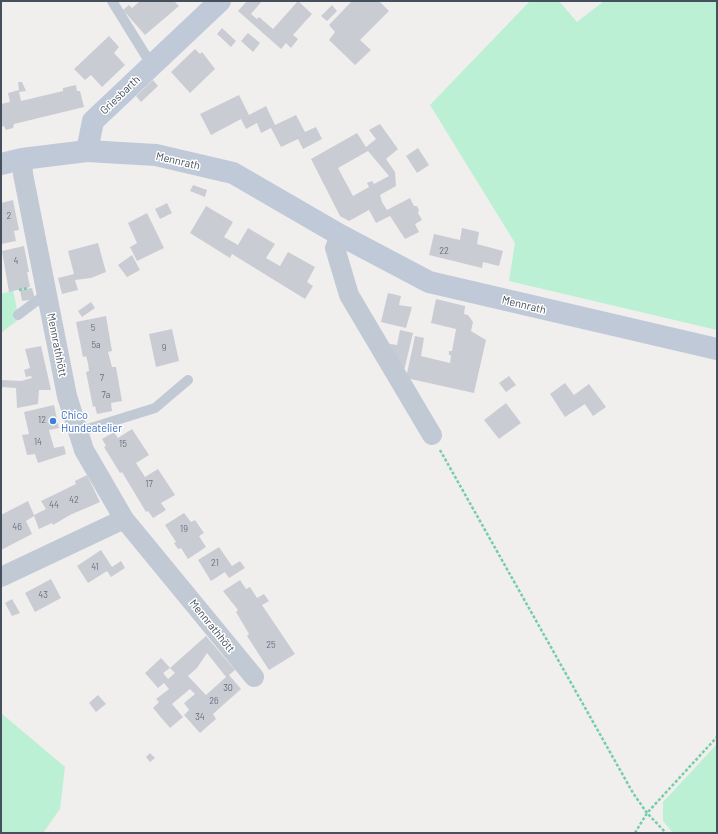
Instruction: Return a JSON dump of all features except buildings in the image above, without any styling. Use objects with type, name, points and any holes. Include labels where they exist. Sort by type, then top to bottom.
[{"type":"main road","name":"Griesbarth","points":[[87,151],[93,122],[151,64],[220,1]]},
{"type":"main road","name":"Mennrath","points":[[11,162],[87,151],[156,155],[233,173],[340,235],[429,282],[717,349]]},
{"type":"street","name":"Mennrathhött","points":[[11,162],[47,293],[67,396],[84,450],[124,519],[254,677]]},
{"type":"street","points":[[340,235],[335,248],[349,295],[432,435]]},
{"type":"street","points":[[1,577],[124,519]]},
{"type":"lane","points":[[112,1],[151,64]]},
{"type":"lane","points":[[18,315],[47,293]]},
{"type":"lane","points":[[78,432],[155,408],[188,380]]},
{"type":"path","points":[[432,435],[633,793],[647,813],[666,833]]},
{"type":"path","points":[[635,833],[647,813],[717,737]]},
{"type":"green space","points":[[530,1],[559,1],[577,22],[604,1],[717,1],[717,330],[509,281],[515,243],[430,105]]},
{"type":"green space","points":[[13,290],[19,319],[1,333],[1,294]]},
{"type":"green space","points":[[1,713],[65,767],[60,809],[43,833],[1,833]]},
{"type":"green space","points":[[717,744],[717,833],[673,833],[663,821],[663,802]]},
{"type":"place","name":"Chico Hundeatelier","points":[[53,421]]}]
